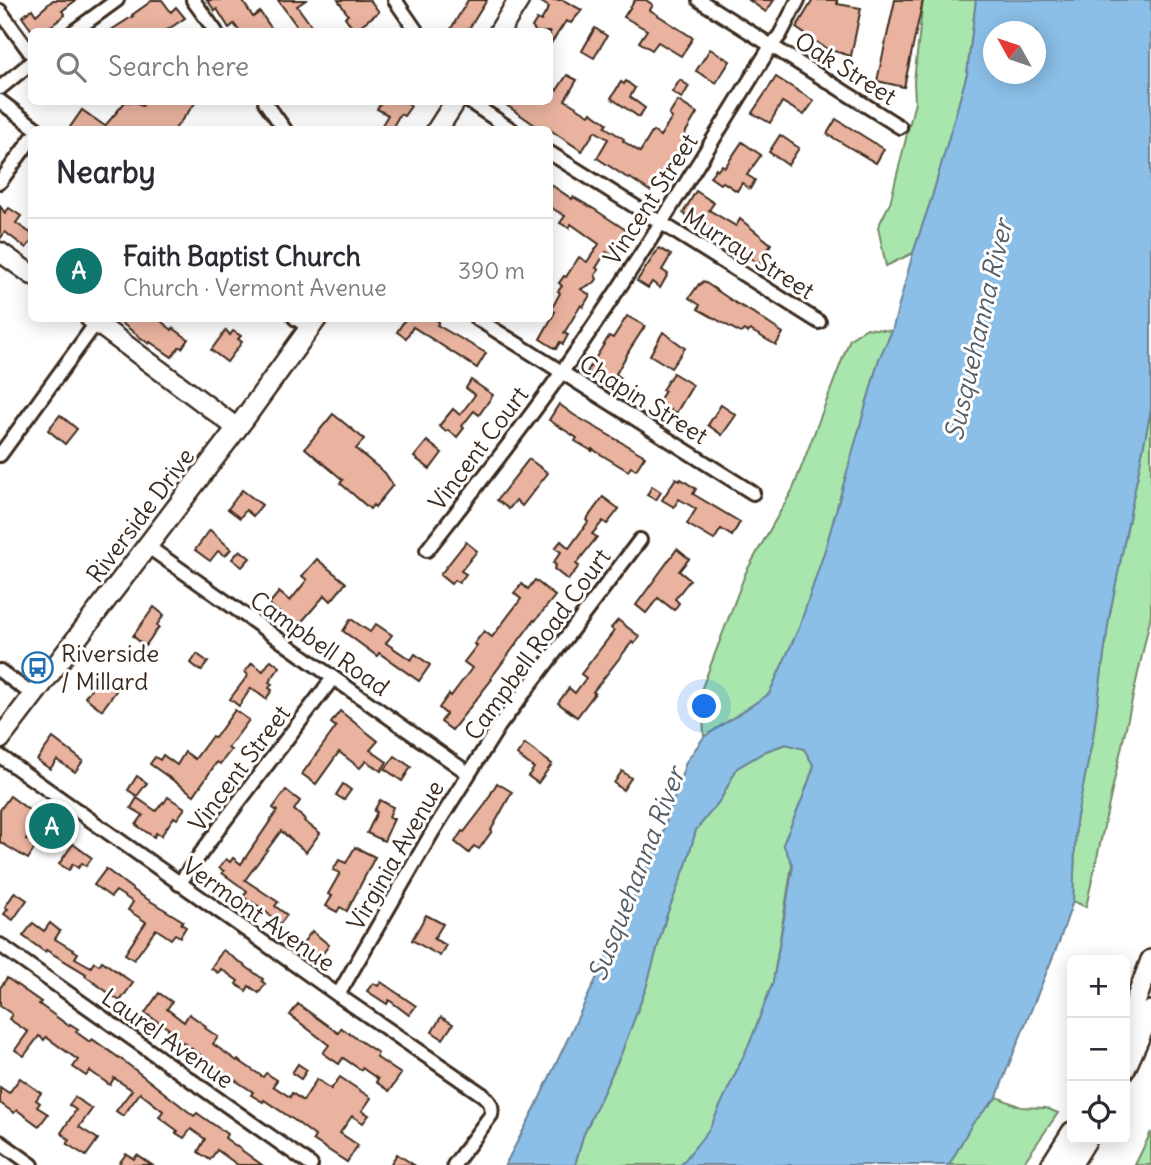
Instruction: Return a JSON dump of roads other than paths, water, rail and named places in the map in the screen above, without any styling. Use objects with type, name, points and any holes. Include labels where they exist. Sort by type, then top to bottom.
[{"type":"main road","points":[[502,28],[519,0]]},
{"type":"main road","points":[[440,126],[453,105]]},
{"type":"main road","name":"Riverside Drive","points":[[0,739],[237,428],[308,322]]},
{"type":"main road","points":[[1129,1018],[1151,960]]},
{"type":"main road","points":[[1130,1058],[1151,1011]]},
{"type":"main road","points":[[1051,1165],[1067,1140]]},
{"type":"main road","points":[[1071,1165],[1084,1144]]},
{"type":"street","points":[[79,28],[117,0]]},
{"type":"street","points":[[193,0],[213,28]]},
{"type":"street","points":[[395,0],[414,28]]},
{"type":"street","name":"Oak Street","points":[[699,0],[900,127]]},
{"type":"street","name":"Vincent Street","points":[[561,372],[662,223],[780,35],[798,0]]},
{"type":"street","points":[[0,12],[28,50]]},
{"type":"street","points":[[0,88],[28,65]]},
{"type":"street","points":[[0,102],[34,126]]},
{"type":"street","points":[[267,105],[282,126]]},
{"type":"street","points":[[474,105],[506,126]]},
{"type":"street","points":[[0,182],[28,144]]},
{"type":"street","name":"Murray Street","points":[[553,155],[818,322]]},
{"type":"street","points":[[0,252],[28,272]]},
{"type":"street","points":[[0,455],[92,322]]},
{"type":"street","points":[[94,322],[237,428]]},
{"type":"street","name":"Chapin Street","points":[[482,322],[754,493]]},
{"type":"street","name":"Vincent Court","points":[[428,550],[561,372]]},
{"type":"street","name":"Campbell Road Court","points":[[468,773],[499,726],[640,540]]},
{"type":"street","name":"Campbell Road","points":[[147,546],[468,773]]},
{"type":"street","points":[[0,671],[33,695]]},
{"type":"street","name":"Vincent Street","points":[[179,884],[333,678]]},
{"type":"street","name":"Vermont Avenue","points":[[0,755],[179,884],[483,1095],[490,1102],[491,1115],[454,1165]]},
{"type":"street","name":"Virginia Avenue","points":[[338,995],[468,773]]},
{"type":"street","name":"Laurel Avenue","points":[[0,945],[311,1165]]},
{"type":"street","points":[[0,1142],[32,1165]]},
{"type":"water","name":"Susquehanna River","points":[[976,0],[1151,0],[1151,409],[1109,618],[1093,737],[1076,821],[1073,901],[997,1097],[972,1124],[949,1165],[681,1165],[710,1128],[751,1040],[773,982],[793,866],[783,844],[814,766],[804,749],[786,744],[766,751],[737,768],[721,799],[696,830],[666,917],[646,988],[621,1054],[583,1136],[575,1165],[505,1165],[535,1108],[663,832],[686,762],[704,737],[769,694],[799,628],[825,550],[879,359],[892,331],[913,253],[967,74]]},
{"type":"place","name":"Riverside / Millard","points":[[38,667]]},
{"type":"place","name":"Faith Baptist Church","points":[[52,826]]}]
